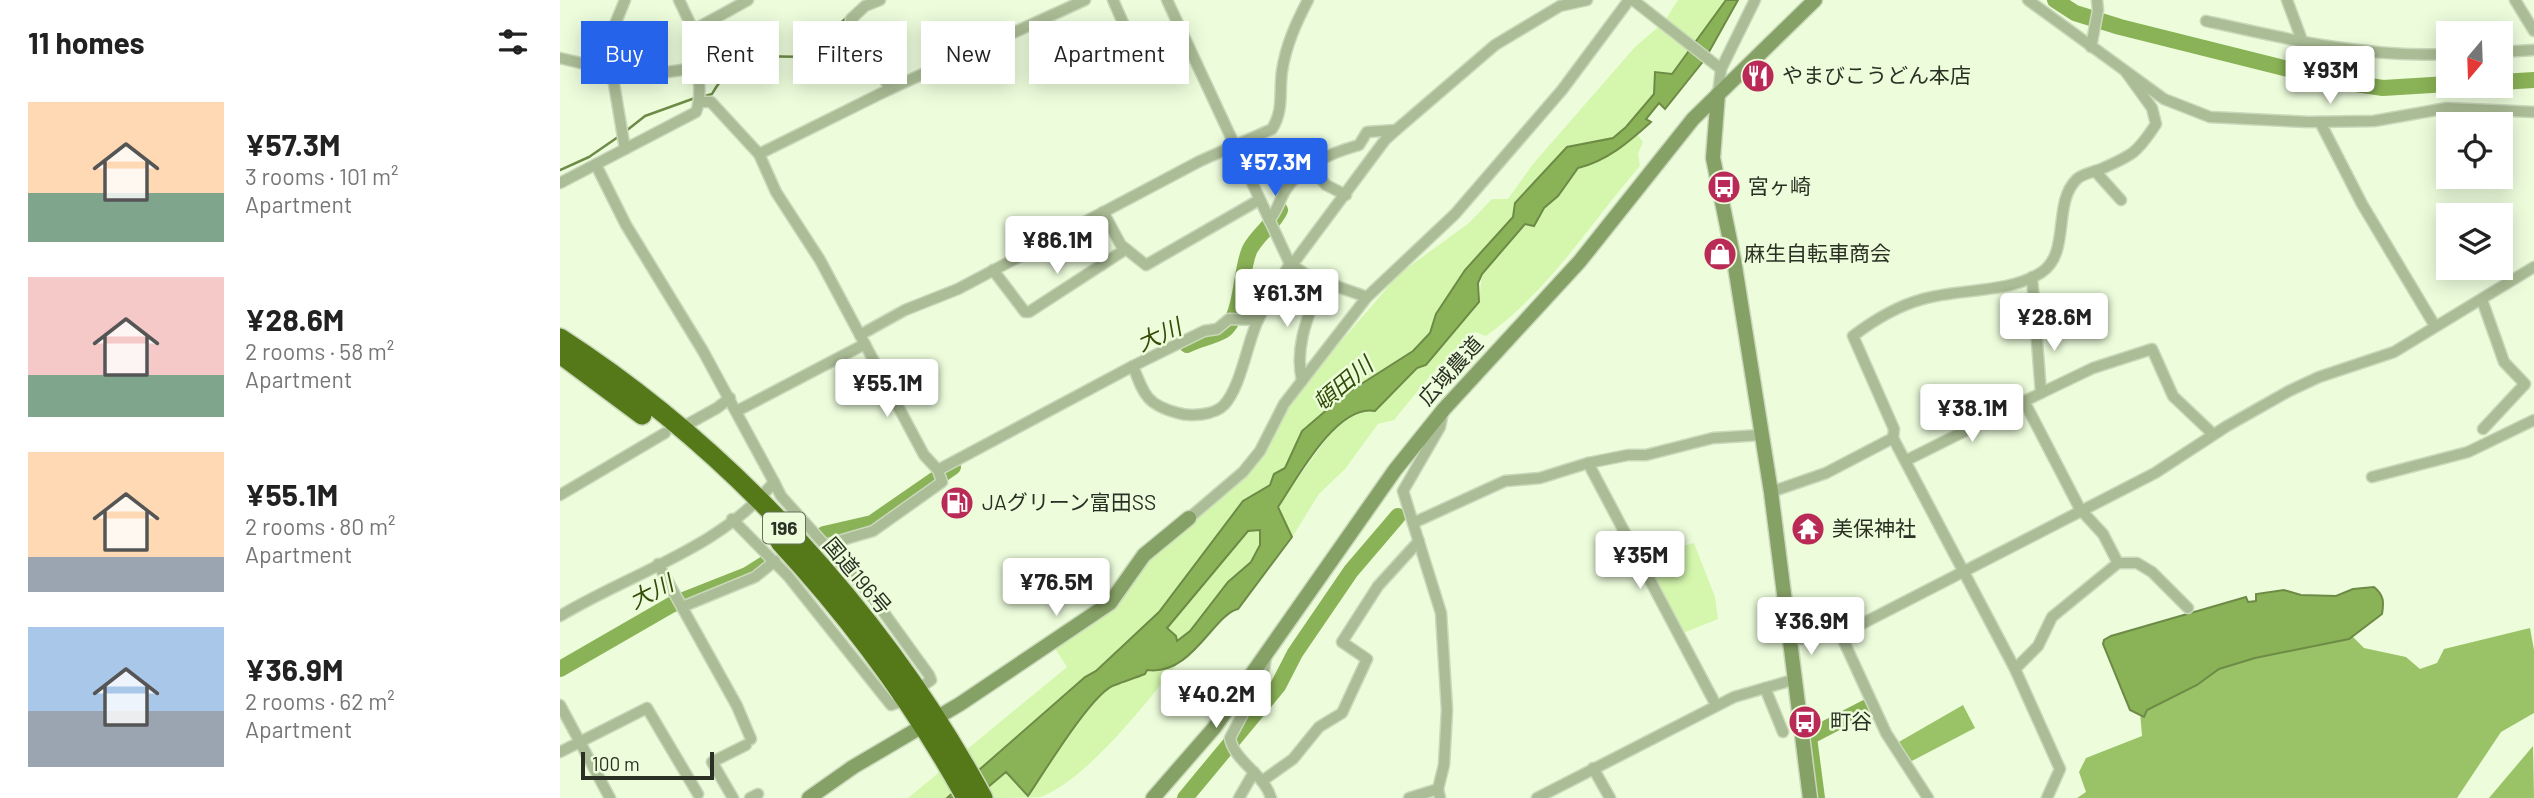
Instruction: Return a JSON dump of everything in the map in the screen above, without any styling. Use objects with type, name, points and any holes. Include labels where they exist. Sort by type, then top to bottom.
[{"type":"highway","name":"国道196号","points":[[560,338],[596,361],[672,431]]},
{"type":"highway","name":"国道196号","points":[[560,354],[722,464],[753,504],[825,571],[931,722],[957,766],[983,798]]},
{"type":"highway","name":"国道196号","points":[[957,766],[966,798]]},
{"type":"street","points":[[616,21],[625,0]]},
{"type":"street","points":[[679,0],[689,21]]},
{"type":"street","points":[[880,0],[865,6],[851,19],[891,89]]},
{"type":"street","points":[[759,154],[891,89],[1085,0]]},
{"type":"street","points":[[1113,0],[1122,21]]},
{"type":"street","points":[[1167,0],[1232,145],[1291,264],[1321,282],[1367,297]]},
{"type":"street","points":[[737,411],[863,340],[905,310],[958,289],[1232,145],[1272,129],[1278,119],[1282,73],[1291,31],[1308,0]]},
{"type":"street","points":[[1133,366],[1143,393],[1157,408],[1185,415],[1207,413],[1223,407],[1258,320],[1291,264],[1346,195],[1372,157],[1396,130],[1495,45],[1558,3],[1587,0]]},
{"type":"street","points":[[809,798],[853,766],[931,722],[1110,603],[1144,555],[1243,472],[1260,451],[1284,404],[1367,297],[1455,215],[1562,90],[1631,0],[1664,22],[1721,69]]},
{"type":"street","points":[[1755,0],[1721,69],[1713,158],[1734,260],[1771,492],[1810,798]]},
{"type":"street","name":"広域農道","points":[[1153,798],[1214,727],[1266,657],[1395,470],[1444,409],[1580,261],[1693,119],[1815,0]]},
{"type":"street","points":[[2028,0],[2164,99],[2210,117],[2320,122],[2374,121],[2447,108],[2534,112]]},
{"type":"street","points":[[2091,47],[2098,10],[2097,0]]},
{"type":"street","points":[[2287,0],[2303,43]]},
{"type":"street","points":[[2515,0],[2534,31]]},
{"type":"street","points":[[706,21],[745,1]]},
{"type":"street","points":[[2206,21],[2303,43],[2387,55],[2436,54]]},
{"type":"street","points":[[2513,51],[2534,50]]},
{"type":"street","points":[[560,58],[581,65]]},
{"type":"street","points":[[2047,798],[2060,769],[2015,669],[1893,438],[1894,429],[1853,336],[1878,318],[1922,299],[1998,287],[2032,277],[2049,265],[2056,250],[2070,188],[2078,177],[2138,152],[2156,124],[2152,108],[2126,72]]},
{"type":"street","points":[[614,84],[625,144]]},
{"type":"street","points":[[560,183],[596,165],[625,144],[688,119],[700,102],[698,84]]},
{"type":"street","points":[[700,102],[711,102],[759,154],[776,192],[820,260],[924,454],[939,470],[942,482],[873,531],[825,545]]},
{"type":"street","points":[[2320,122],[2356,193],[2435,326]]},
{"type":"street","points":[[1269,220],[1286,189],[1310,166],[1329,153],[1359,145],[1367,132],[1396,130]]},
{"type":"street","points":[[596,165],[626,225],[730,398],[781,496],[874,598],[929,675],[931,680],[924,685]]},
{"type":"street","points":[[1310,166],[1326,185],[1346,195]]},
{"type":"street","points":[[2095,171],[2120,200]]},
{"type":"street","points":[[1103,212],[1126,249],[1146,265],[1259,200]]},
{"type":"street","points":[[993,270],[1025,312],[1029,312],[1126,249]]},
{"type":"street","points":[[1791,640],[1840,633],[2080,509],[2155,474],[2213,434],[2319,377],[2394,352],[2534,267]]},
{"type":"street","points":[[2032,277],[2041,393]]},
{"type":"street","points":[[1301,381],[1298,364],[1304,325],[1321,282]]},
{"type":"street","points":[[2482,300],[2504,362],[2525,384],[2483,429]]},
{"type":"street","points":[[939,470],[1133,366],[1204,331],[1217,329],[1229,319],[1258,320]]},
{"type":"street","points":[[1906,460],[2093,368],[2152,349],[2173,396],[2213,434]]},
{"type":"street","points":[[560,495],[718,408],[730,398]]},
{"type":"street","points":[[2024,401],[2080,509],[2103,534],[2118,563]]},
{"type":"street","points":[[1409,798],[1439,793],[1444,765],[1447,710],[1441,613],[1403,491],[1440,427],[1444,409]]},
{"type":"street","points":[[2372,477],[2468,452],[2534,420]]},
{"type":"street","points":[[1413,523],[1505,481],[1540,478],[1587,463],[1628,455],[1646,455],[1713,438],[1762,435]]},
{"type":"street","points":[[1771,492],[1826,473],[1893,438]]},
{"type":"street","points":[[1587,463],[1716,705]]},
{"type":"street","points":[[560,616],[708,539],[753,504],[774,482]]},
{"type":"street","points":[[732,519],[775,561],[891,705],[897,703]]},
{"type":"street","points":[[1239,798],[1258,777],[1293,760],[1319,727],[1342,713],[1367,659],[1342,642],[1371,595],[1419,541]]},
{"type":"street","points":[[682,607],[755,577],[775,561]]},
{"type":"street","points":[[2015,669],[2038,646],[2052,617],[2118,563],[2137,563],[2152,572],[2188,608]]},
{"type":"street","points":[[658,564],[737,706],[748,742],[712,762],[733,798]]},
{"type":"street","points":[[1840,633],[1886,733],[1928,798]]},
{"type":"street","points":[[1266,657],[1263,676],[1230,738],[1232,747],[1258,777],[1271,798]]},
{"type":"street","points":[[1537,798],[1716,705],[1796,679]]},
{"type":"street","points":[[1765,688],[1783,732]]},
{"type":"street","points":[[560,705],[608,797]]},
{"type":"street","points":[[560,752],[647,708],[698,794]]},
{"type":"street","points":[[1593,768],[1610,798]]},
{"type":"shaded area","points":[[1678,0],[1726,0],[1671,74],[1626,127],[1513,217],[1465,270],[1436,314],[1430,333],[1413,351],[1344,395],[1302,431],[1285,468],[1274,474],[1270,485],[1243,501],[1159,612],[1096,671],[1085,677],[947,798],[908,798],[1067,667],[1054,647],[1148,558],[1233,488],[1258,462],[1287,407],[1302,387],[1399,274],[1469,223],[1492,199],[1508,199],[1533,164],[1635,47],[1664,22]]},
{"type":"shaded area","points":[[1726,0],[1738,0],[1705,59],[1665,109],[1659,103],[1646,119],[1651,122],[1626,143],[1599,161],[1578,168],[1558,196],[1544,208],[1534,226],[1525,224],[1482,274],[1478,283],[1479,302],[1426,365],[1417,368],[1375,411],[1361,412],[1346,419],[1319,446],[1278,507],[1292,537],[1238,609],[1220,622],[1177,664],[1163,669],[1147,670],[1145,674],[1106,691],[1082,717],[1028,796],[1006,772],[975,798],[947,798],[1085,677],[1096,671],[1159,612],[1243,501],[1270,485],[1274,474],[1285,468],[1302,431],[1344,395],[1413,351],[1430,333],[1436,314],[1465,270],[1513,217],[1515,203],[1567,147],[1613,138],[1654,94],[1655,72],[1672,74]],"holes":[[[1260,530],[1260,545],[1251,562],[1228,582],[1190,631],[1177,641],[1176,636],[1167,628],[1248,531]]]},
{"type":"shaded area","points":[[1637,134],[1643,142],[1638,154],[1640,166],[1568,256],[1509,318],[1486,336],[1475,332],[1430,376],[1394,420],[1378,424],[1345,469],[1319,494],[1291,539],[1277,507],[1332,431],[1353,413],[1408,378],[1417,368],[1426,365],[1479,302],[1482,274],[1522,227],[1530,223],[1534,226],[1544,208],[1558,196],[1578,168],[1610,155]]},
{"type":"shaded area","points":[[1261,530],[1260,545],[1251,562],[1228,582],[1190,632],[1177,641],[1176,636],[1167,629],[1248,531]]},
{"type":"shaded area","points":[[1694,543],[1715,597],[1718,619],[1683,633],[1643,557]]},
{"type":"shaded area","points":[[2374,587],[2382,599],[2382,614],[2349,639],[2255,658],[2219,669],[2197,685],[2147,710],[2144,717],[2130,710],[2103,644],[2104,640],[2111,636],[2246,597],[2248,602],[2256,601],[2256,594],[2284,590],[2301,595],[2336,596],[2353,589]]},
{"type":"shaded area","points":[[2344,628],[2364,648],[2406,657],[2420,669],[2437,663],[2444,649],[2530,628],[2534,650],[2534,713],[2501,732],[2457,798],[2077,798],[2086,792],[2079,772],[2086,758],[2142,736],[2139,698],[2217,658]]},
{"type":"shaded area","points":[[1182,658],[1117,736],[1058,788],[1040,797],[975,798],[1006,772],[1029,796],[1069,734],[1094,701],[1106,690],[1115,684],[1145,674],[1147,670],[1158,670]]},
{"type":"shaded area","points":[[1963,705],[1975,728],[1908,763],[1897,743]]},
{"type":"shaded area","points":[[2533,746],[2534,798],[2489,798]]},
{"type":"waterway","points":[[702,97],[712,94],[730,71],[750,60],[761,57],[803,57],[866,0]]},
{"type":"waterway","points":[[2055,0],[2075,13],[2120,27],[2336,81],[2383,88],[2436,85]]},
{"type":"waterway","points":[[2513,81],[2534,80]]},
{"type":"waterway","points":[[626,131],[645,116],[695,98]]},
{"type":"waterway","points":[[560,170],[589,157],[618,137]]},
{"type":"waterway","name":"大川","points":[[1187,345],[1219,333],[1229,325],[1238,305],[1250,249],[1280,210]]},
{"type":"waterway","name":"大川","points":[[824,534],[872,523],[953,467]]},
{"type":"waterway","points":[[1185,798],[1278,686],[1295,653],[1351,571],[1398,516]]},
{"type":"waterway","name":"大川","points":[[560,669],[671,605],[747,575],[766,563]]},
{"type":"waterway","points":[[1817,798],[1809,737],[1865,708]]},
{"type":"place","name":"やまびこうどん本店","points":[[1758,76]]},
{"type":"place","name":"宮ヶ崎","points":[[1724,187]]},
{"type":"place","name":"麻生自転車商会","points":[[1720,254]]},
{"type":"place","name":"JAグリーン富田SS","points":[[957,503]]},
{"type":"place","name":"美保神社","points":[[1808,529]]},
{"type":"place","name":"町谷","points":[[1805,722]]},
{"type":"water label","name":"頓田川","points":[[1343,384]]}]
